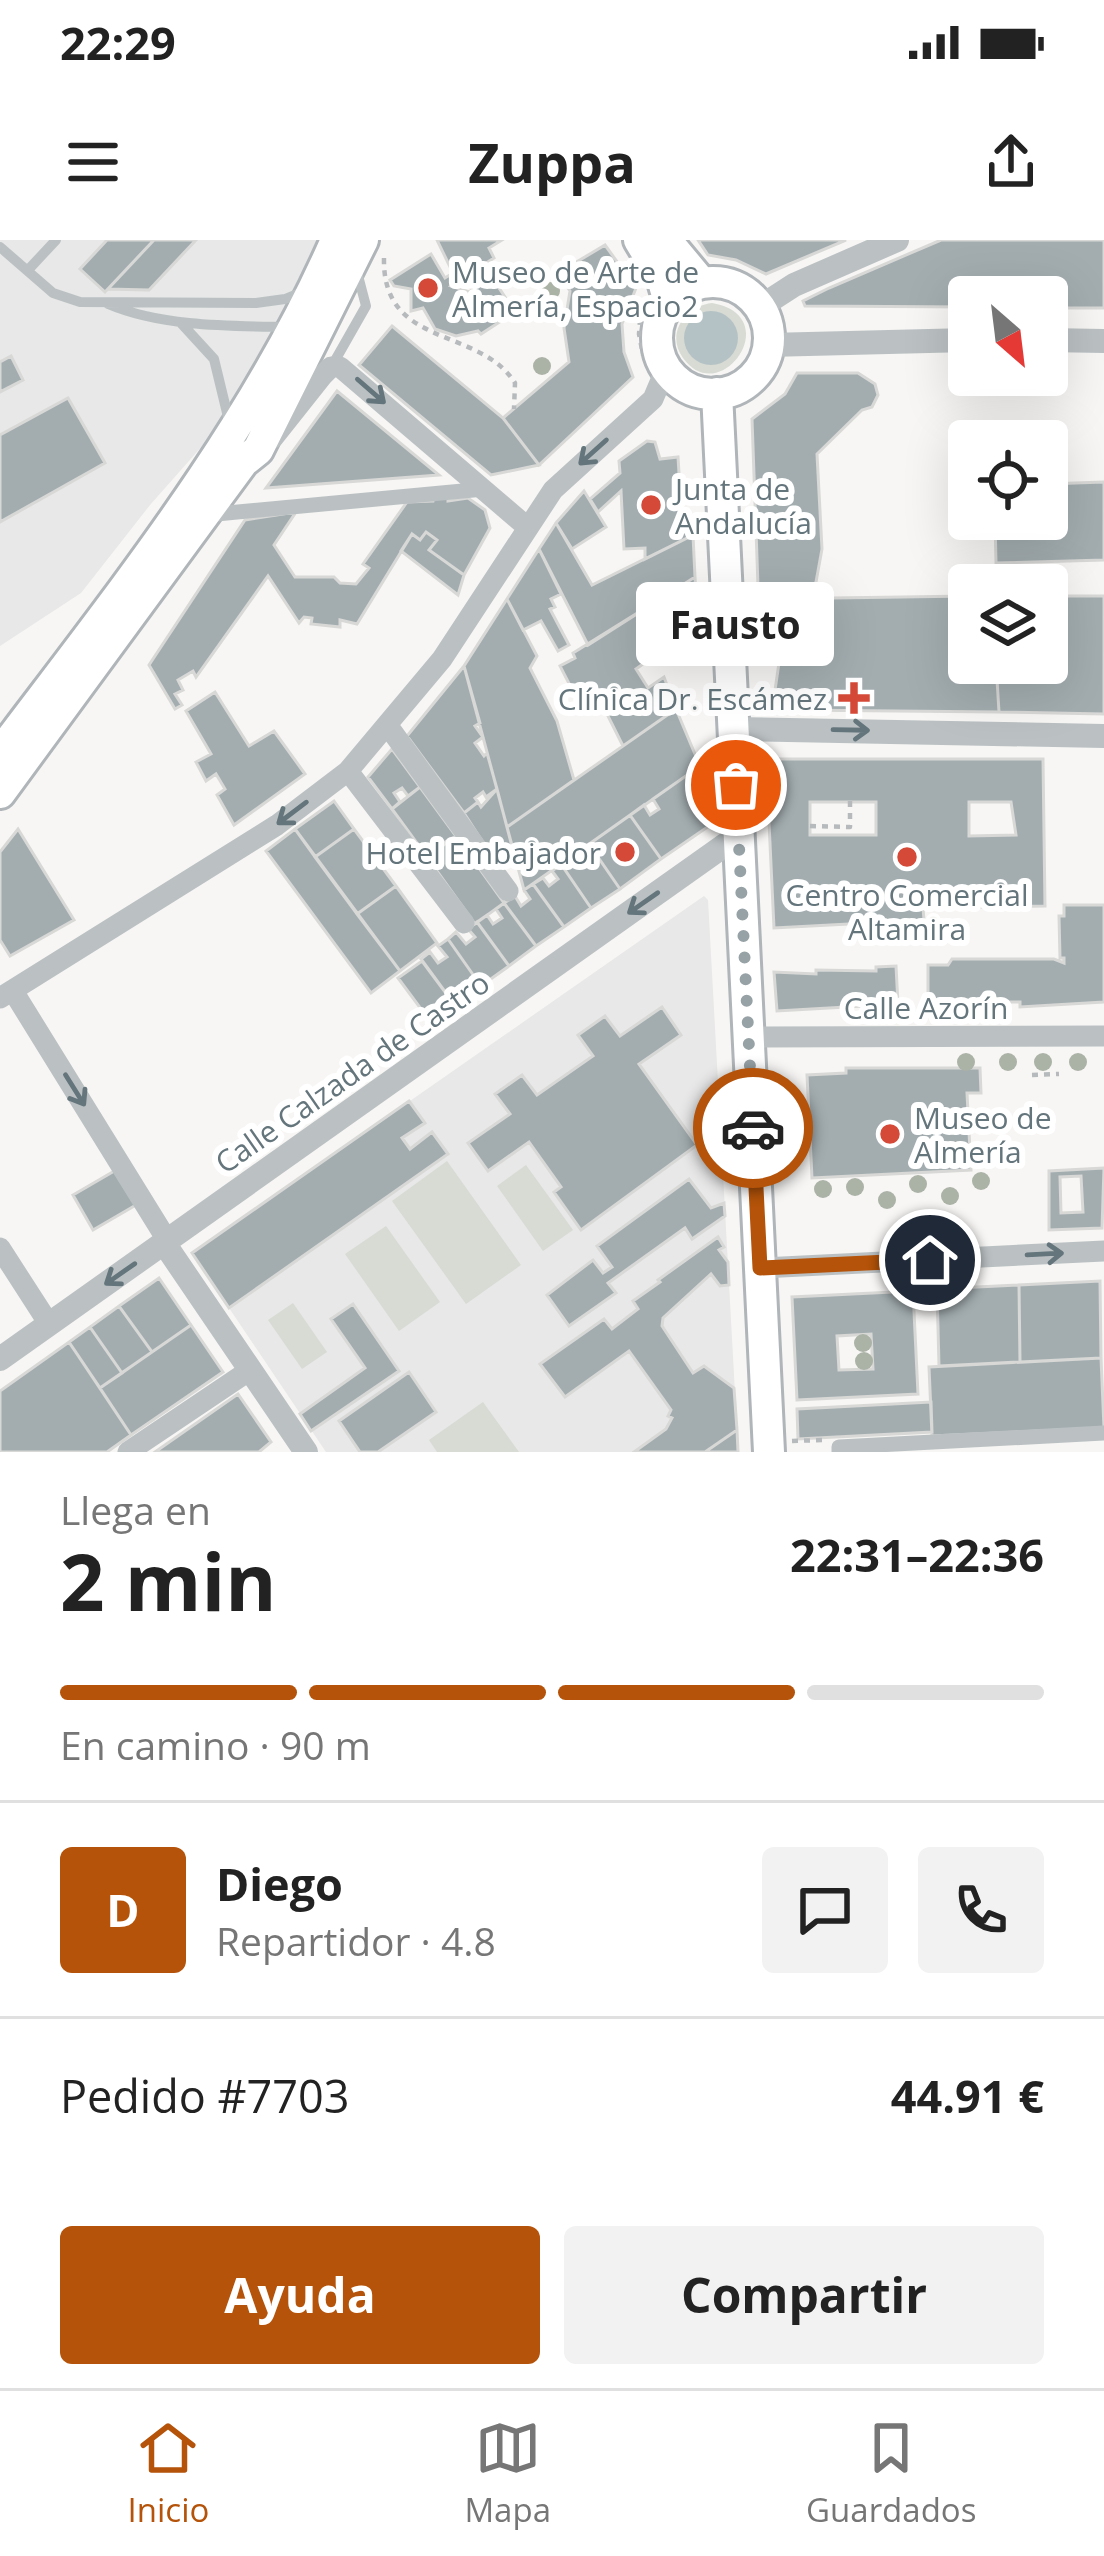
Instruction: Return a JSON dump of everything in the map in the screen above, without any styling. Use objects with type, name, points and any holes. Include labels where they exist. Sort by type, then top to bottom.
[{"type":"main road","points":[[640,240],[662,278],[656,300],[658,352],[654,363],[691,390],[717,393],[738,388],[755,374],[768,345],[761,297],[705,275],[666,240]]},
{"type":"main road","points":[[309,325],[315,284],[359,247]]},
{"type":"main road","points":[[0,753],[243,445],[309,325],[359,247]]},
{"type":"main road","points":[[656,300],[705,275]]},
{"type":"main road","points":[[717,393],[769,1452]]},
{"type":"main road","points":[[0,793],[243,462],[243,445]]},
{"type":"street","points":[[761,297],[897,240]]},
{"type":"street","points":[[1068,340],[1104,340]]},
{"type":"street","points":[[768,345],[948,341]]},
{"type":"street","points":[[306,1452],[7,994],[277,825],[348,771],[442,659],[526,526],[567,475],[653,399],[664,373],[654,363]]},
{"type":"street","points":[[243,445],[283,430],[331,367],[340,368],[526,526]]},
{"type":"street","points":[[203,516],[484,489]]},
{"type":"street","points":[[388,726],[504,894]]},
{"type":"street","points":[[734,730],[1104,736]]},
{"type":"street","points":[[348,771],[467,920]]},
{"type":"street","name":"Calle Calzada de Castro","points":[[0,1359],[739,835]]},
{"type":"street","name":"Calle Azorín","points":[[748,1037],[1104,1036]]},
{"type":"street","points":[[0,1248],[49,1324]]},
{"type":"street","points":[[760,1268],[1104,1251]]},
{"type":"street","points":[[128,1452],[250,1370]]},
{"type":"street","points":[[839,1449],[1085,1443],[1104,1433]]},
{"type":"lane","points":[[28,270],[56,240]]},
{"type":"lane","points":[[0,247],[62,298],[208,324],[309,325]]},
{"type":"lane","points":[[331,367],[366,306],[359,247]]},
{"type":"lane","points":[[108,304],[119,300],[256,303],[295,296],[315,284]]},
{"type":"lane","points":[[173,318],[196,335],[214,359],[228,413],[243,445]]},
{"type":"path","points":[[359,247],[386,278],[402,313],[425,331],[496,359],[515,382],[514,409]]},
{"type":"path","points":[[705,275],[732,271],[761,297]]},
{"type":"path","points":[[654,363],[639,334],[656,300]]},
{"type":"path","points":[[810,826],[850,827],[850,801]]},
{"type":"path","points":[[1032,1076],[1059,1074]]},
{"type":"shaded area","points":[[0,240],[323,240],[270,347],[208,446],[203,445],[150,505],[81,593],[0,646]]},
{"type":"shaded area","points":[[712,303],[734,311],[744,324],[746,340],[740,355],[714,373],[698,371],[683,358],[676,339],[687,315]]},
{"type":"shaded area","points":[[711,311],[730,319],[738,338],[730,357],[711,365],[692,357],[684,338],[692,319]]},
{"type":"shaded area","points":[[704,896],[708,900],[737,1430],[705,1452],[326,1452],[192,1253]]},
{"type":"shaded area","points":[[447,1161],[521,1265],[466,1304],[392,1201]]},
{"type":"shaded area","points":[[526,1165],[573,1230],[543,1251],[497,1186]]},
{"type":"shaded area","points":[[386,1226],[440,1302],[399,1331],[345,1254]]},
{"type":"shaded area","points":[[293,1303],[327,1352],[302,1369],[268,1320]]},
{"type":"shaded area","points":[[483,1402],[519,1452],[437,1452],[429,1440]]},
{"type":"building","points":[[107,240],[154,240],[105,292],[80,269]]},
{"type":"building","points":[[154,240],[196,240],[149,290],[108,289]]},
{"type":"building","name":"Museo de Arte de Almería, Espacio2","points":[[437,240],[502,240],[489,248],[494,258],[483,265],[487,270],[451,286],[469,292],[491,276],[515,312],[481,334],[456,336],[435,329],[423,308],[411,311],[411,289],[394,286],[390,280],[431,254],[445,278],[453,273]]},
{"type":"building","points":[[698,240],[846,240],[766,274],[736,260],[708,255]]},
{"type":"building","points":[[941,240],[1104,240],[1104,308],[1068,308],[1068,276],[948,276],[948,307],[805,306],[803,301]]},
{"type":"building","points":[[605,245],[636,288],[622,324],[624,352],[633,377],[539,465],[503,418],[569,362],[564,328],[570,291],[558,273]]},
{"type":"building","points":[[392,326],[503,418],[539,465],[491,475],[359,365]]},
{"type":"building","points":[[11,356],[23,380],[0,392],[0,362]]},
{"type":"building","points":[[797,373],[858,373],[875,384],[878,395],[872,407],[862,410],[817,454],[822,549],[816,582],[793,604],[759,614],[752,419],[785,394]]},
{"type":"building","points":[[337,391],[439,475],[266,488]]},
{"type":"building","points":[[68,398],[105,463],[0,522],[0,435]]},
{"type":"building","name":"Junta de Andalucía","points":[[647,441],[655,442],[660,459],[678,457],[682,522],[692,521],[693,535],[645,559],[645,548],[624,549],[621,491],[598,512],[590,499],[620,473],[619,461]]},
{"type":"building","points":[[1104,482],[1104,560],[996,563],[995,540],[1068,540],[1068,483]]},
{"type":"building","points":[[584,491],[606,527],[572,549],[556,523]]},
{"type":"building","points":[[448,494],[448,501],[468,498],[485,510],[490,528],[464,575],[429,550],[437,540],[426,532],[420,540],[412,534],[357,624],[340,620],[340,627],[311,624],[312,618],[304,617],[299,623],[268,576],[196,677],[193,671],[178,680],[183,690],[175,694],[182,705],[175,709],[149,665],[245,520],[296,512],[274,545],[295,577],[334,577],[340,583],[356,584],[369,568],[363,564],[407,502],[433,501],[434,495]]},
{"type":"building","points":[[556,523],[592,585],[693,535],[695,577],[588,645],[539,549]]},
{"type":"building","points":[[426,532],[437,540],[429,550],[464,575],[458,595],[401,551],[412,534],[420,540]]},
{"type":"building","points":[[539,549],[561,594],[551,599],[555,607],[550,609],[569,645],[558,651],[541,621],[523,630],[507,599]]},
{"type":"building","points":[[695,577],[700,657],[687,661],[674,642],[636,669],[648,688],[664,677],[676,709],[623,746],[601,702],[583,711],[560,666],[575,658],[573,653]]},
{"type":"building","points":[[948,596],[948,684],[997,684],[999,712],[792,710],[774,697],[780,656],[833,598]]},
{"type":"building","points":[[1068,596],[1104,596],[1104,714],[999,712],[997,684],[1068,684]]},
{"type":"building","points":[[507,599],[537,656],[530,668],[557,721],[574,780],[507,827],[464,666]]},
{"type":"building","points":[[464,666],[480,723],[475,726],[483,737],[475,743],[484,756],[487,753],[497,789],[486,797],[483,792],[464,813],[407,736]]},
{"type":"building","points":[[215,692],[249,746],[274,731],[305,774],[234,825],[217,795],[225,789],[216,774],[206,781],[196,762],[211,754],[186,711]]},
{"type":"building","points":[[676,709],[700,766],[524,890],[507,827]]},
{"type":"building","points":[[392,749],[420,787],[408,796],[402,788],[394,793],[400,802],[392,809],[368,777]]},
{"type":"building","name":"Centro Comercial Altamira","points":[[766,759],[1043,759],[1045,906],[923,908],[924,920],[774,928]],"holes":[[[810,802],[876,802],[876,835],[810,835]],[[969,802],[1011,802],[1016,835],[969,836]]]},
{"type":"building","points":[[700,766],[709,826],[661,859],[630,815],[644,805],[650,815],[659,809],[653,799]]},
{"type":"building","points":[[420,787],[456,836],[427,857],[392,809]]},
{"type":"building","points":[[497,789],[515,858],[500,869],[464,813],[478,802],[481,807]]},
{"type":"building","points":[[334,801],[354,829],[315,857],[295,829]]},
{"type":"building","name":"Hotel Embajador","points":[[630,815],[661,859],[620,889],[589,844]]},
{"type":"building","points":[[18,829],[74,920],[10,956],[0,940],[0,852]]},
{"type":"building","points":[[295,829],[400,971],[371,993],[266,851]]},
{"type":"building","points":[[354,829],[396,886],[357,914],[315,857]]},
{"type":"building","points":[[456,836],[504,903],[475,924],[427,857]]},
{"type":"building","points":[[589,844],[620,889],[591,908],[561,864],[570,857],[577,866],[586,860],[579,851]]},
{"type":"building","points":[[561,864],[591,908],[564,927],[533,884],[543,878],[549,886],[558,879],[552,871]]},
{"type":"building","points":[[533,884],[564,927],[536,946],[504,903],[515,896],[521,906],[530,899],[524,890]]},
{"type":"building","points":[[396,886],[437,943],[400,971],[357,914]]},
{"type":"building","points":[[504,903],[536,946],[509,966],[477,922],[487,915],[493,924],[502,918],[496,909]]},
{"type":"building","points":[[1064,905],[1104,905],[1104,1002],[1020,1007],[1020,1002],[994,1002],[994,1006],[964,1007],[965,1012],[928,1013],[928,965],[948,965],[952,959],[1054,959],[1064,963],[1059,916],[1064,916]]},
{"type":"building","points":[[477,922],[509,966],[481,986],[448,939],[456,932],[466,944],[475,937],[468,929]]},
{"type":"building","points":[[448,939],[481,986],[454,1004],[421,959],[430,952],[438,963],[447,957],[438,946]]},
{"type":"building","points":[[422,961],[454,1004],[430,1021],[398,978]]},
{"type":"building","points":[[896,966],[898,1004],[777,1011],[774,972],[816,974],[816,970],[876,971],[876,967]]},
{"type":"building","points":[[662,1007],[681,1035],[639,1064],[697,1145],[581,1230],[554,1192],[561,1187],[529,1142],[488,1171],[468,1143],[510,1114],[495,1094],[522,1075],[537,1095],[593,1056],[578,1035],[605,1016],[620,1036]]},
{"type":"building","name":"Museo de Almería","points":[[846,1068],[980,1068],[981,1093],[967,1093],[971,1170],[812,1178],[807,1075],[846,1073]]},
{"type":"building","points":[[409,1101],[425,1123],[402,1138],[410,1149],[432,1132],[448,1154],[229,1308],[192,1253]]},
{"type":"building","points":[[1104,1168],[1102,1228],[1049,1230],[1049,1171]],"holes":[[[1081,1176],[1083,1212],[1061,1213],[1060,1177]]]},
{"type":"building","points":[[116,1170],[136,1205],[93,1230],[73,1195]]},
{"type":"building","points":[[689,1179],[711,1208],[724,1203],[725,1216],[692,1239],[685,1228],[608,1283],[616,1293],[569,1326],[547,1295],[593,1260],[603,1273],[612,1267],[597,1246]]},
{"type":"building","points":[[718,1237],[724,1247],[719,1250],[728,1262],[729,1285],[720,1286],[711,1274],[663,1318],[662,1326],[693,1373],[704,1366],[734,1388],[737,1430],[705,1452],[634,1452],[666,1429],[672,1418],[629,1351],[565,1397],[540,1364],[604,1319],[612,1329],[638,1309],[633,1301]]},
{"type":"building","points":[[159,1278],[191,1325],[152,1352],[119,1306]]},
{"type":"building","points":[[1100,1281],[1101,1358],[1020,1362],[1019,1285]]},
{"type":"building","points":[[1019,1285],[1020,1362],[939,1366],[937,1289]]},
{"type":"building","points":[[913,1291],[918,1394],[797,1400],[792,1297]],"holes":[[[871,1334],[873,1369],[839,1370],[837,1336]]]},
{"type":"building","points":[[353,1304],[399,1371],[311,1431],[300,1414],[365,1368],[331,1319]]},
{"type":"building","points":[[119,1306],[152,1352],[122,1373],[90,1327]]},
{"type":"building","points":[[191,1325],[223,1372],[131,1435],[100,1388]]},
{"type":"building","points":[[90,1327],[122,1373],[100,1388],[69,1342]]},
{"type":"building","points":[[69,1342],[131,1435],[107,1452],[0,1452],[0,1391]]},
{"type":"building","points":[[1101,1358],[1104,1428],[932,1436],[929,1367]]},
{"type":"building","points":[[409,1372],[436,1412],[378,1452],[360,1452],[339,1421]]},
{"type":"building","points":[[238,1394],[271,1442],[259,1452],[155,1452]]},
{"type":"building","points":[[931,1402],[932,1432],[798,1439],[797,1409]]},
{"type":"building","points":[[737,1430],[738,1452],[705,1452]]},
{"type":"way so far","points":[[736,785],[753,1128]]},
{"type":"place","name":"Museo de Arte de Almería, Espacio2","points":[[428,288]]},
{"type":"place","name":"Junta de Andalucía","points":[[651,505]]},
{"type":"place","name":"Clínica Dr. Escámez","points":[[854,698]]},
{"type":"place","name":"Fausto","points":[[736,785]]},
{"type":"place","name":"Hotel Embajador","points":[[625,852]]},
{"type":"place","name":"Centro Comercial Altamira","points":[[907,857]]},
{"type":"place","name":"Museo de Almería","points":[[890,1134]]},
{"type":"route","points":[[753,1128],[760,1268],[930,1260]]}]
